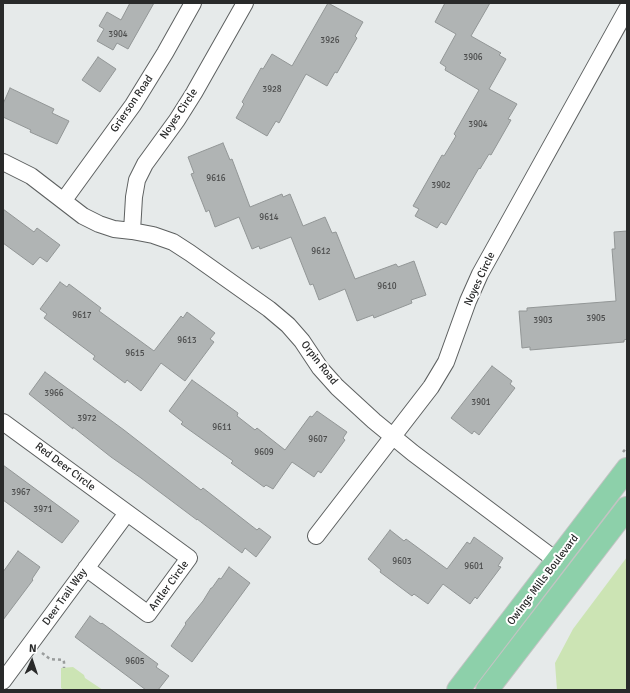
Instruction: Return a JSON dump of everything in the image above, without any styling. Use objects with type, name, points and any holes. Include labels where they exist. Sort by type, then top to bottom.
[{"type":"main road","name":"Owings Mills Boulevard","points":[[458,690],[627,469]]},
{"type":"main road","name":"Owings Mills Boulevard","points":[[487,690],[627,508]]},
{"type":"street","name":"Grierson Road","points":[[64,200],[133,105],[165,53],[193,3]]},
{"type":"street","name":"Noyes Circle","points":[[132,231],[134,197],[137,180],[145,164],[177,120],[194,93],[245,3]]},
{"type":"street","name":"Noyes Circle","points":[[316,536],[431,387],[446,362],[468,301],[480,274],[627,9]]},
{"type":"street","name":"Orpin Road","points":[[3,162],[31,176],[83,216],[99,224],[114,229],[153,235],[173,242],[269,309],[288,325],[302,341],[320,368],[337,387],[374,421],[557,561]]},
{"type":"street","name":"Red Deer Circle","points":[[3,422],[127,513]]},
{"type":"street","name":"Deer Trail Way","points":[[3,681],[127,513]]},
{"type":"street","name":"Antler Circle","points":[[86,568],[148,614],[185,565],[189,558],[127,513]]},
{"type":"path","points":[[30,644],[50,659],[63,660],[64,668]]},
{"type":"green space","points":[[627,557],[627,690],[557,690],[555,663],[573,629]]},
{"type":"green space","points":[[73,667],[84,675],[85,678],[103,690],[64,690],[61,688],[61,668]]},
{"type":"building","points":[[130,3],[154,3],[128,49],[117,43],[113,50],[97,41],[104,29],[99,26],[107,12],[121,20]]},
{"type":"building","points":[[328,3],[363,22],[355,36],[357,38],[337,73],[335,72],[327,86],[306,74],[279,123],[276,121],[267,136],[236,118],[244,104],[242,102],[261,68],[263,69],[272,54],[292,66]]},
{"type":"building","points":[[445,3],[490,3],[471,36],[501,53],[499,55],[506,59],[489,89],[517,104],[508,119],[511,120],[491,155],[489,154],[480,169],[479,168],[446,225],[441,222],[437,228],[415,216],[419,209],[413,206],[442,155],[444,156],[456,136],[454,134],[479,90],[445,70],[446,67],[440,63],[456,34],[435,22]]},
{"type":"building","points":[[98,57],[116,69],[100,92],[82,80]]},
{"type":"building","points":[[10,88],[54,109],[52,113],[69,121],[57,144],[30,132],[31,130],[3,117],[3,104]]},
{"type":"building","points":[[223,143],[230,160],[232,159],[250,207],[282,194],[283,197],[290,194],[303,226],[325,217],[332,233],[336,232],[355,279],[396,264],[398,267],[414,261],[426,295],[411,300],[412,303],[374,318],[373,315],[357,321],[345,289],[319,300],[313,284],[310,285],[291,237],[260,249],[259,246],[252,249],[239,217],[215,227],[209,210],[206,212],[191,174],[194,173],[188,157]]},
{"type":"building","points":[[3,209],[34,232],[37,228],[60,245],[47,262],[40,257],[33,265],[3,243]]},
{"type":"building","points":[[627,231],[627,339],[624,340],[624,342],[530,350],[530,347],[522,348],[519,311],[527,311],[527,308],[616,301],[612,249],[615,249],[614,232]]},
{"type":"building","points":[[60,282],[67,287],[69,284],[101,308],[99,311],[154,351],[181,316],[183,318],[187,312],[215,333],[210,339],[214,342],[185,381],[161,363],[141,391],[127,380],[125,383],[93,359],[95,356],[44,318],[47,314],[40,309]]},
{"type":"building","points":[[492,366],[512,381],[510,384],[515,388],[479,435],[474,431],[472,434],[451,418]]},
{"type":"building","points":[[45,372],[124,430],[201,490],[203,488],[257,530],[259,528],[271,537],[256,557],[245,548],[242,553],[111,457],[73,427],[73,429],[29,394]]},
{"type":"building","points":[[192,380],[238,413],[237,416],[255,430],[257,428],[285,450],[310,416],[312,417],[317,411],[347,432],[343,438],[345,440],[321,473],[318,471],[314,477],[292,462],[273,489],[266,485],[264,487],[231,463],[233,461],[181,424],[183,422],[169,411]]},
{"type":"building","points":[[3,465],[79,521],[62,543],[3,500]]},
{"type":"building","points":[[390,530],[404,541],[406,539],[447,569],[467,542],[470,544],[474,537],[503,558],[498,566],[501,567],[477,599],[475,597],[470,604],[443,584],[428,604],[414,594],[412,596],[380,572],[381,570],[368,559]]},
{"type":"building","points":[[18,551],[40,567],[32,579],[33,580],[3,620],[3,572]]},
{"type":"building","points":[[229,567],[250,583],[192,662],[171,646],[186,624],[185,623]]},
{"type":"building","points":[[90,616],[101,624],[102,623],[158,664],[156,667],[169,676],[158,690],[146,690],[75,637]]}]
